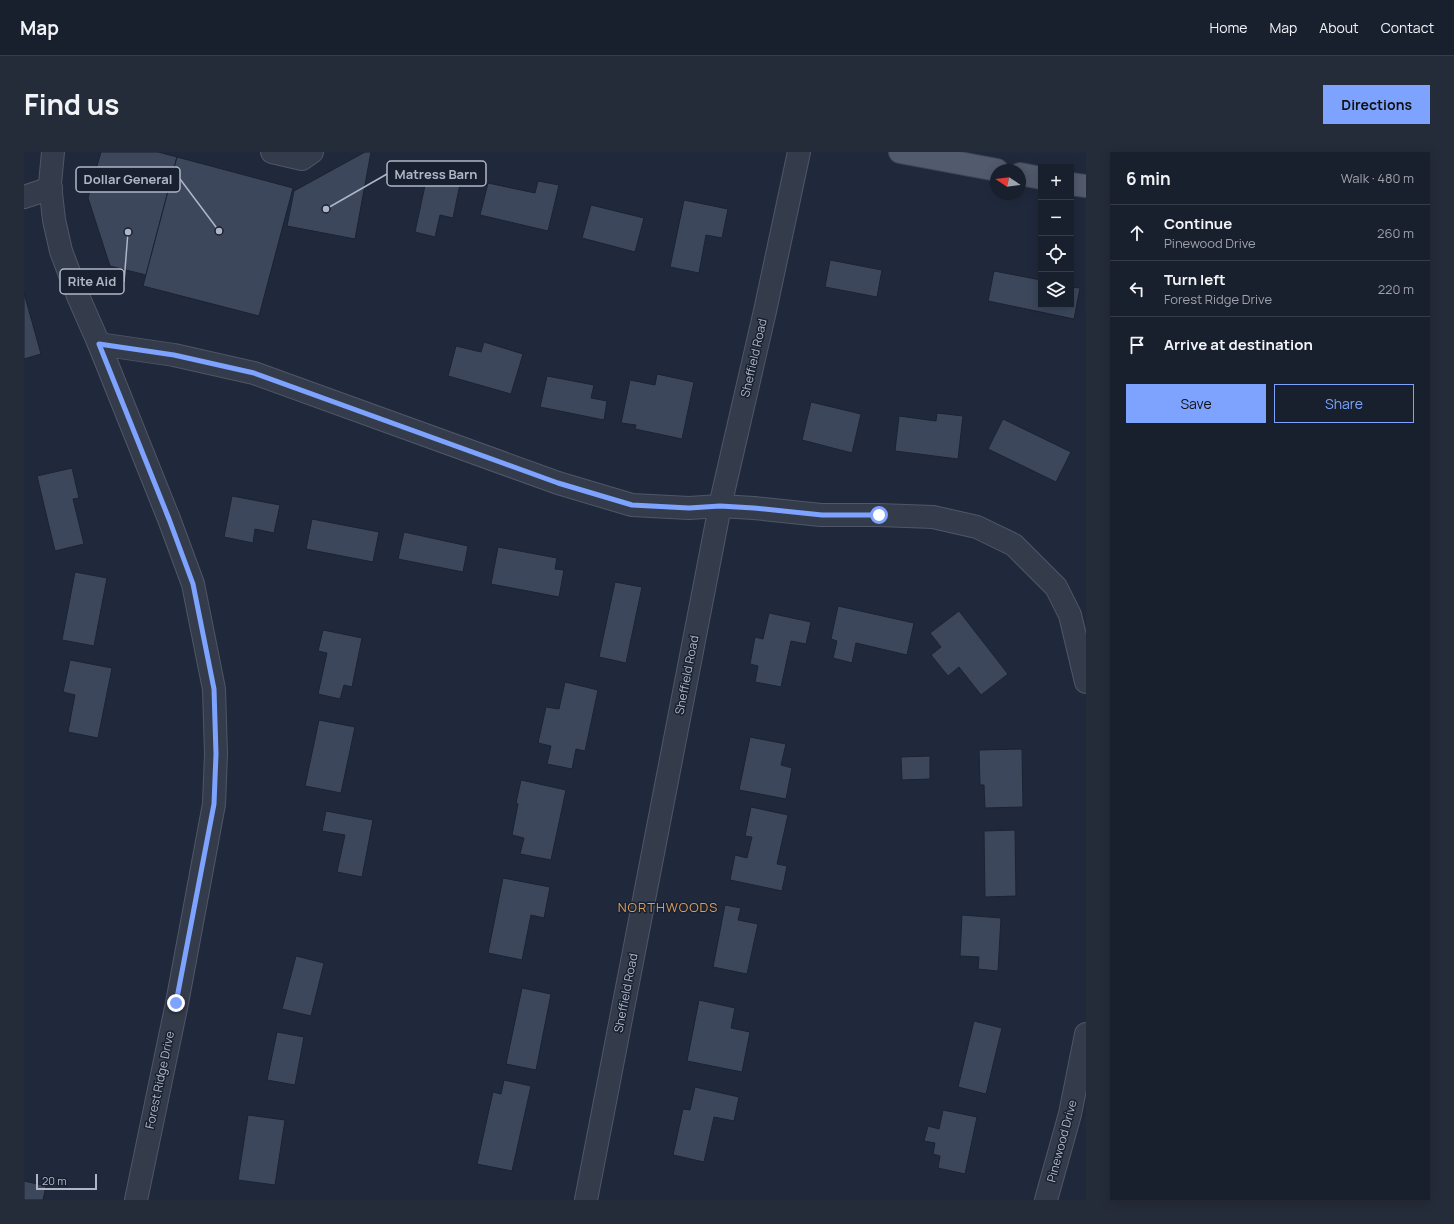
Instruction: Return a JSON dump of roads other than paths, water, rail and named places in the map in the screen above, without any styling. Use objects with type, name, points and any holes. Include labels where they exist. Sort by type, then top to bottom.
[{"type":"main road","points":[[900,152],[990,169]]},
{"type":"main road","points":[[1026,175],[1038,177]]},
{"type":"main road","points":[[1074,184],[1086,186]]},
{"type":"street","name":"Forest Ridge Drive","points":[[53,152],[51,188],[54,220],[61,251],[169,519],[193,584],[214,689],[216,754],[214,804],[136,1200]]},
{"type":"street","points":[[272,152],[302,159],[312,152]]},
{"type":"street","name":"Sheffield Road","points":[[586,1200],[720,506],[765,310],[799,152]]},
{"type":"street","points":[[24,197],[51,188]]},
{"type":"street","points":[[99,344],[174,355],[254,373],[558,483],[632,505],[689,508],[720,506],[822,515],[933,517],[977,527],[1014,545],[1056,587],[1070,615],[1086,682]]},
{"type":"street","name":"Pinewood Drive","points":[[1046,1200],[1070,1114],[1086,1034]]},
{"type":"place","name":"Matress Barn","points":[[326,209]]},
{"type":"place","name":"Dollar General","points":[[219,231]]},
{"type":"place","name":"Rite Aid","points":[[128,232]]},
{"type":"district","name":"NORTHWOODS","points":[[668,907]]}]
